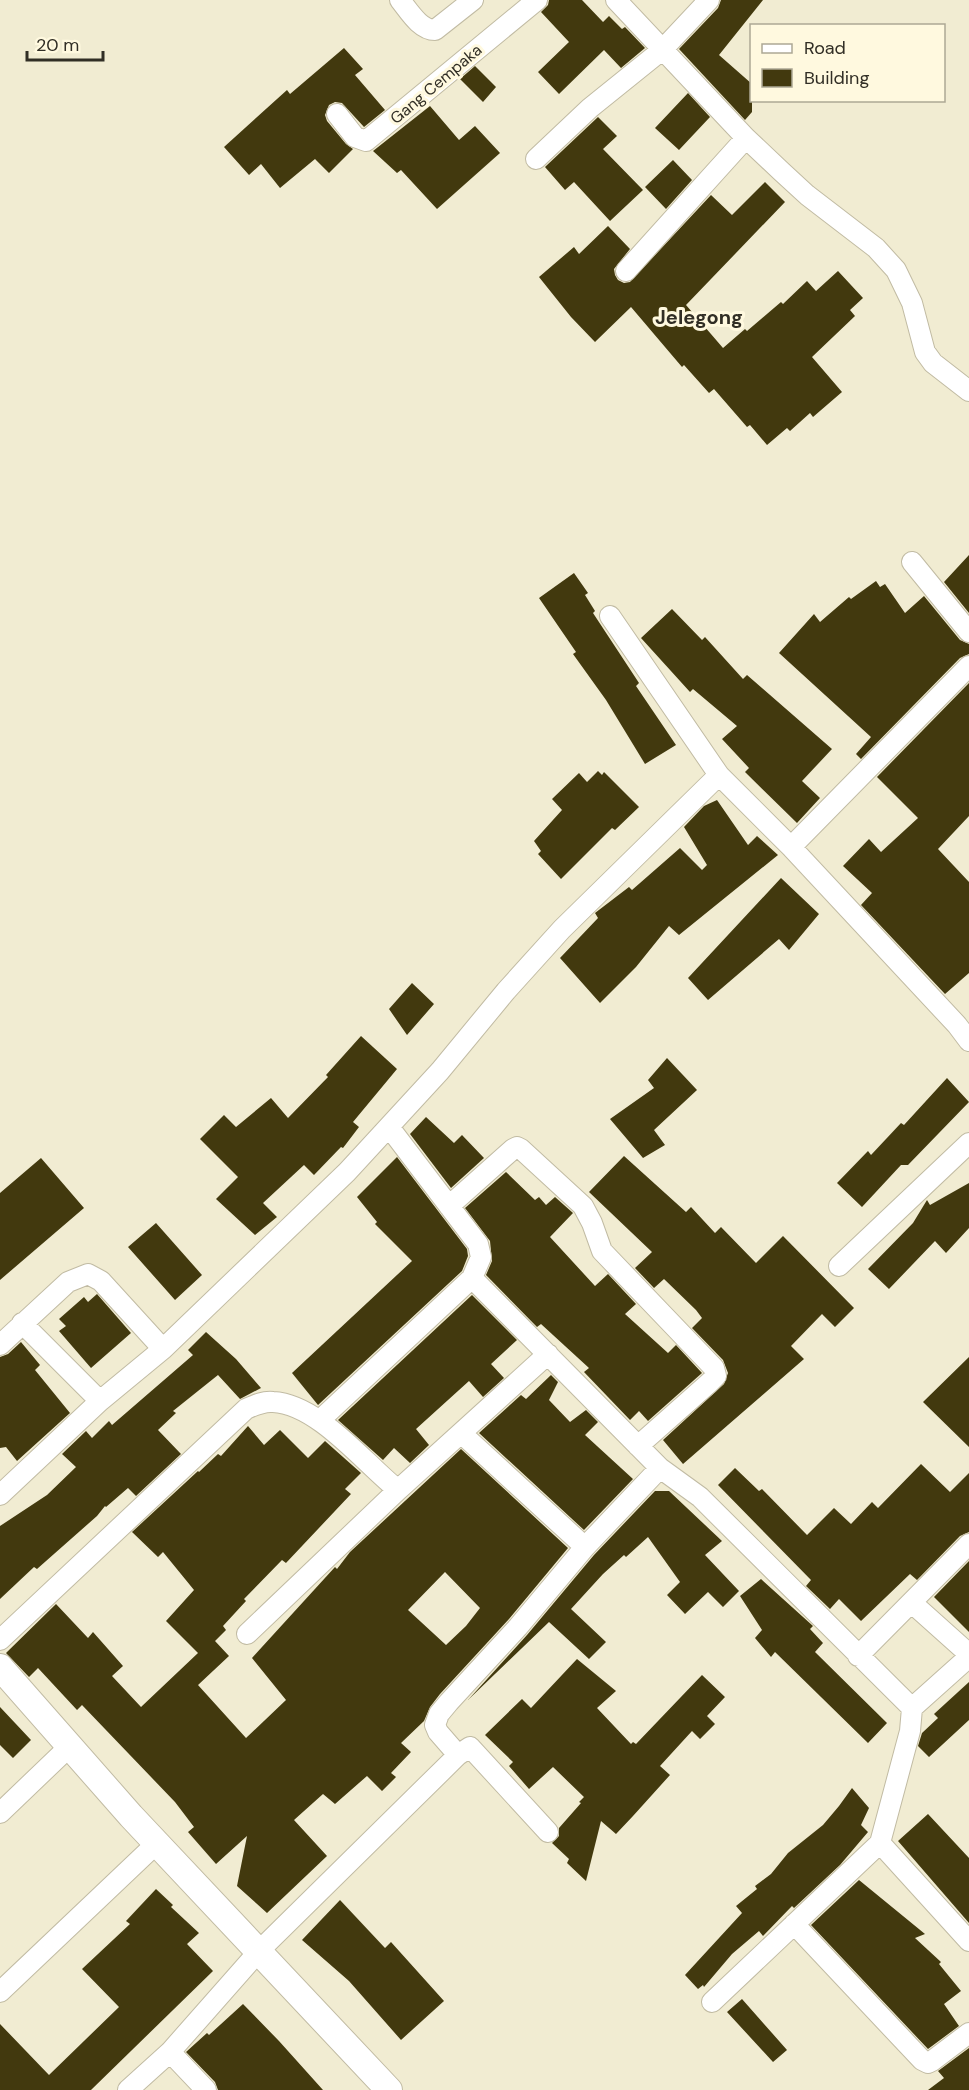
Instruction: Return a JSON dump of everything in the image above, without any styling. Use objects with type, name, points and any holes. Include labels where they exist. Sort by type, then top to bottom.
[{"type":"street","points":[[400,0],[428,30],[435,30],[472,1]]},
{"type":"street","name":"Gang Cempaka","points":[[337,114],[355,136],[366,141],[537,0]]},
{"type":"street","points":[[616,0],[746,138],[807,195],[876,248],[896,270],[912,303],[925,352],[933,363],[969,391]]},
{"type":"street","points":[[537,159],[590,108],[662,50],[710,0]]},
{"type":"street","points":[[626,271],[746,138]]},
{"type":"street","points":[[912,562],[969,632]]},
{"type":"street","points":[[610,616],[719,775],[965,1026]]},
{"type":"street","points":[[791,847],[969,666]]},
{"type":"street","points":[[0,1495],[100,1401],[162,1349],[333,1185],[389,1127],[562,929],[719,775]]},
{"type":"street","points":[[320,1420],[472,1278],[481,1257],[478,1244],[389,1127]]},
{"type":"street","points":[[839,1266],[969,1143]]},
{"type":"street","points":[[449,1206],[513,1149],[517,1147],[521,1149],[583,1206],[602,1251],[714,1368],[716,1376],[638,1446]]},
{"type":"street","points":[[0,1345],[68,1282],[88,1274],[101,1281],[162,1349]]},
{"type":"street","points":[[472,1278],[660,1468],[700,1497],[912,1708]]},
{"type":"street","points":[[22,1323],[100,1401]]},
{"type":"street","points":[[247,1634],[398,1490],[548,1354]]},
{"type":"street","points":[[0,1640],[246,1409],[261,1403],[275,1402],[292,1406],[320,1420],[398,1490]]},
{"type":"street","points":[[461,1433],[585,1547]]},
{"type":"street","points":[[458,1755],[438,1732],[435,1725],[439,1714],[518,1627],[585,1547],[660,1468]]},
{"type":"street","points":[[858,1656],[969,1544]]},
{"type":"street","points":[[712,2002],[880,1843],[910,1731],[912,1708],[969,1656],[912,1603]]},
{"type":"street","points":[[0,1668],[157,1843],[389,2090]]},
{"type":"street","points":[[0,1813],[70,1746]]},
{"type":"street","points":[[139,2087],[259,1952],[458,1755],[470,1747],[548,1832]]},
{"type":"street","points":[[0,1992],[157,1843]]},
{"type":"street","points":[[880,1843],[969,1941]]},
{"type":"street","points":[[794,1924],[922,2060],[928,2063],[932,2061],[969,2033]]},
{"type":"street","points":[[170,2052],[206,2090]]},
{"type":"building","points":[[549,0],[582,0],[603,22],[609,16],[622,29],[625,27],[645,48],[621,68],[604,50],[559,94],[538,72],[569,42],[541,12],[548,5]]},
{"type":"building","points":[[721,0],[763,0],[719,55],[750,82],[752,112],[745,120],[679,49],[718,8]]},
{"type":"building","points":[[344,48],[363,69],[355,75],[385,110],[364,127],[342,103],[335,102],[329,105],[325,115],[327,121],[353,149],[329,173],[315,159],[280,188],[261,164],[249,175],[224,147],[287,90],[290,94]]},
{"type":"building","points":[[475,66],[496,87],[483,102],[460,79]]},
{"type":"building","points":[[688,93],[710,117],[679,150],[655,128]]},
{"type":"building","points":[[430,106],[459,140],[475,126],[500,153],[437,209],[401,170],[397,173],[373,151]]},
{"type":"building","points":[[598,117],[617,136],[603,149],[643,190],[610,221],[574,182],[565,190],[545,167]]},
{"type":"building","points":[[673,160],[692,180],[666,209],[645,187]]},
{"type":"building","points":[[765,182],[785,202],[686,305],[723,348],[781,302],[783,304],[807,281],[816,291],[838,271],[863,298],[850,310],[855,316],[812,357],[842,392],[813,417],[810,413],[790,431],[787,428],[767,445],[750,425],[747,427],[714,389],[709,393],[684,365],[682,367],[631,307],[595,342],[571,317],[539,277],[574,247],[579,254],[608,226],[630,249],[614,269],[618,280],[624,283],[630,282],[711,195],[732,215]]},
{"type":"building","points":[[969,555],[969,613],[944,582]]},
{"type":"building","points":[[574,573],[588,593],[585,595],[595,611],[593,613],[639,683],[636,686],[676,745],[645,764],[606,700],[573,654],[576,652],[539,598]]},
{"type":"building","points":[[876,581],[880,587],[885,584],[905,613],[924,596],[960,640],[969,644],[969,654],[960,658],[861,759],[856,754],[871,737],[779,653],[814,614],[820,622],[849,597],[851,599]]},
{"type":"building","points":[[672,609],[702,640],[705,637],[743,679],[747,675],[832,749],[802,781],[820,798],[797,823],[745,772],[749,768],[722,739],[737,726],[693,689],[690,692],[641,638]]},
{"type":"building","points":[[969,683],[969,816],[938,849],[969,882],[969,973],[945,994],[861,905],[872,893],[843,866],[869,839],[881,852],[918,818],[877,777]]},
{"type":"building","points":[[598,771],[602,775],[604,772],[639,807],[615,830],[612,828],[561,879],[538,854],[541,851],[534,841],[562,810],[552,799],[579,773],[587,782]]},
{"type":"building","points":[[717,800],[748,845],[757,836],[778,855],[679,935],[669,926],[636,967],[600,1003],[560,958],[598,918],[595,913],[629,887],[632,890],[680,848],[702,870],[707,865],[684,827],[704,806]]},
{"type":"building","points":[[781,878],[819,914],[789,950],[779,939],[708,1000],[688,978]]},
{"type":"building","points":[[412,983],[434,1004],[407,1035],[389,1009]]},
{"type":"building","points":[[361,1036],[397,1069],[353,1122],[359,1127],[343,1148],[341,1147],[314,1175],[304,1165],[263,1203],[277,1217],[255,1235],[216,1199],[238,1177],[200,1139],[224,1115],[236,1127],[271,1098],[288,1118],[328,1077],[326,1075]]},
{"type":"building","points":[[667,1058],[697,1090],[654,1130],[665,1145],[643,1158],[610,1119],[654,1088],[648,1080]]},
{"type":"building","points":[[947,1078],[969,1102],[908,1165],[901,1165],[862,1207],[837,1183],[868,1151],[871,1155],[901,1123],[904,1125]]},
{"type":"building","points":[[426,1117],[454,1143],[462,1135],[484,1158],[451,1188],[410,1134]]},
{"type":"building","points":[[624,1156],[686,1212],[691,1207],[715,1233],[721,1227],[756,1263],[783,1236],[854,1308],[835,1327],[822,1314],[791,1346],[804,1359],[683,1464],[663,1440],[724,1384],[728,1373],[723,1360],[692,1328],[702,1318],[696,1310],[664,1279],[654,1288],[635,1268],[652,1252],[589,1192]]},
{"type":"building","points":[[397,1157],[467,1249],[468,1256],[462,1271],[318,1405],[292,1373],[412,1261],[375,1224],[377,1222],[357,1197]]},
{"type":"building","points":[[41,1158],[84,1208],[0,1280],[0,1193]]},
{"type":"building","points":[[506,1172],[535,1200],[539,1197],[546,1205],[555,1197],[573,1213],[550,1237],[595,1286],[608,1274],[636,1304],[625,1314],[668,1353],[676,1345],[702,1373],[648,1421],[639,1411],[630,1420],[584,1372],[589,1368],[541,1324],[537,1327],[486,1275],[492,1261],[490,1241],[465,1208]]},
{"type":"building","points":[[969,1183],[969,1228],[946,1253],[935,1241],[889,1289],[868,1269],[913,1223],[927,1200],[930,1205]]},
{"type":"building","points":[[156,1223],[202,1275],[175,1300],[128,1247]]},
{"type":"building","points":[[97,1294],[131,1333],[91,1368],[59,1331],[66,1326],[59,1319],[84,1297],[88,1302]]},
{"type":"building","points":[[472,1295],[517,1340],[491,1364],[504,1378],[483,1397],[469,1381],[416,1429],[429,1445],[410,1463],[394,1448],[383,1460],[338,1420]]},
{"type":"building","points":[[206,1332],[236,1359],[261,1388],[240,1399],[218,1375],[173,1411],[176,1413],[158,1430],[181,1454],[136,1496],[128,1488],[105,1506],[97,1516],[37,1569],[34,1567],[0,1599],[0,1526],[47,1495],[76,1467],[62,1454],[86,1431],[92,1438],[109,1421],[112,1425],[193,1355],[188,1350]]},
{"type":"building","points":[[21,1342],[40,1365],[35,1370],[70,1413],[17,1461],[6,1447],[0,1448],[0,1357],[8,1354]]},
{"type":"building","points":[[969,1357],[969,1447],[923,1402]]},
{"type":"building","points":[[551,1375],[558,1382],[549,1400],[570,1422],[586,1410],[598,1422],[585,1435],[633,1479],[584,1530],[479,1433],[521,1395],[526,1399]]},
{"type":"building","points":[[248,1426],[264,1445],[280,1430],[308,1458],[325,1441],[361,1473],[345,1489],[351,1494],[286,1563],[282,1560],[244,1599],[246,1601],[223,1626],[226,1630],[215,1641],[229,1656],[198,1685],[246,1738],[286,1700],[252,1658],[335,1567],[337,1569],[350,1552],[461,1449],[568,1548],[509,1619],[440,1694],[430,1707],[424,1721],[401,1743],[411,1752],[391,1773],[396,1777],[382,1791],[367,1776],[335,1804],[323,1794],[294,1820],[327,1856],[267,1913],[237,1886],[247,1836],[216,1864],[188,1832],[194,1827],[175,1802],[82,1705],[77,1710],[38,1668],[29,1677],[6,1653],[56,1604],[88,1638],[93,1632],[123,1666],[112,1676],[141,1707],[198,1653],[166,1621],[194,1590],[163,1552],[158,1557],[132,1532],[198,1471],[218,1454],[221,1456]],"holes":[[[445,1572],[480,1608],[466,1626],[446,1645],[408,1610]]]},
{"type":"building","points":[[921,1464],[950,1492],[969,1473],[969,1532],[960,1536],[917,1580],[910,1574],[861,1621],[839,1599],[830,1609],[806,1586],[811,1580],[718,1485],[735,1468],[759,1491],[762,1489],[807,1535],[834,1508],[851,1524],[872,1502],[878,1508]]},
{"type":"building","points":[[655,1491],[669,1491],[722,1541],[705,1555],[739,1591],[723,1607],[708,1592],[685,1614],[667,1595],[680,1582],[648,1537],[603,1574],[571,1609],[606,1642],[589,1659],[549,1622],[468,1700],[527,1635],[594,1555]]},
{"type":"building","points":[[969,1561],[969,1632],[934,1597]]},
{"type":"building","points":[[761,1579],[813,1626],[810,1629],[823,1643],[815,1652],[887,1723],[868,1743],[775,1652],[771,1657],[755,1638],[762,1630],[740,1596]]},
{"type":"building","points":[[577,1659],[616,1691],[597,1708],[631,1744],[633,1742],[636,1744],[702,1675],[725,1697],[707,1716],[715,1724],[700,1739],[692,1731],[660,1766],[670,1775],[616,1834],[601,1821],[586,1881],[567,1863],[569,1859],[552,1843],[559,1836],[559,1828],[584,1797],[553,1767],[529,1789],[509,1766],[513,1762],[485,1735],[522,1699],[531,1708]]},
{"type":"building","points":[[969,1682],[969,1720],[929,1757],[918,1746],[922,1733],[938,1718],[934,1714]]},
{"type":"building","points":[[0,1707],[31,1740],[13,1758],[0,1745]]},
{"type":"building","points":[[852,1788],[869,1808],[861,1825],[868,1832],[840,1865],[794,1908],[792,1906],[763,1936],[759,1931],[732,1954],[704,1987],[703,1985],[698,1989],[685,1975],[742,1913],[736,1906],[757,1889],[755,1886],[771,1874],[788,1853],[823,1825]]},
{"type":"building","points":[[928,1814],[969,1858],[969,1923],[898,1841]]},
{"type":"building","points":[[859,1880],[925,1934],[915,1938],[941,1962],[939,1964],[961,1991],[944,2004],[959,2026],[928,2049],[811,1925]]},
{"type":"building","points":[[156,1889],[173,1905],[171,1907],[199,1933],[187,1944],[213,1971],[91,2090],[0,2090],[0,2024],[49,2075],[119,2007],[82,1969],[130,1924],[126,1921]]},
{"type":"building","points":[[340,1900],[385,1948],[391,1942],[444,2001],[401,2040],[349,1981],[302,1940]]},
{"type":"building","points":[[742,1999],[787,2050],[773,2062],[727,2012]]},
{"type":"building","points":[[243,2004],[323,2090],[218,2090],[215,2082],[186,2052],[207,2033],[209,2035]]},
{"type":"building","points":[[969,2048],[969,2090],[928,2090],[944,2078],[938,2071]]},
{"type":"district","name":"Jelegong","points":[[699,317]]}]
